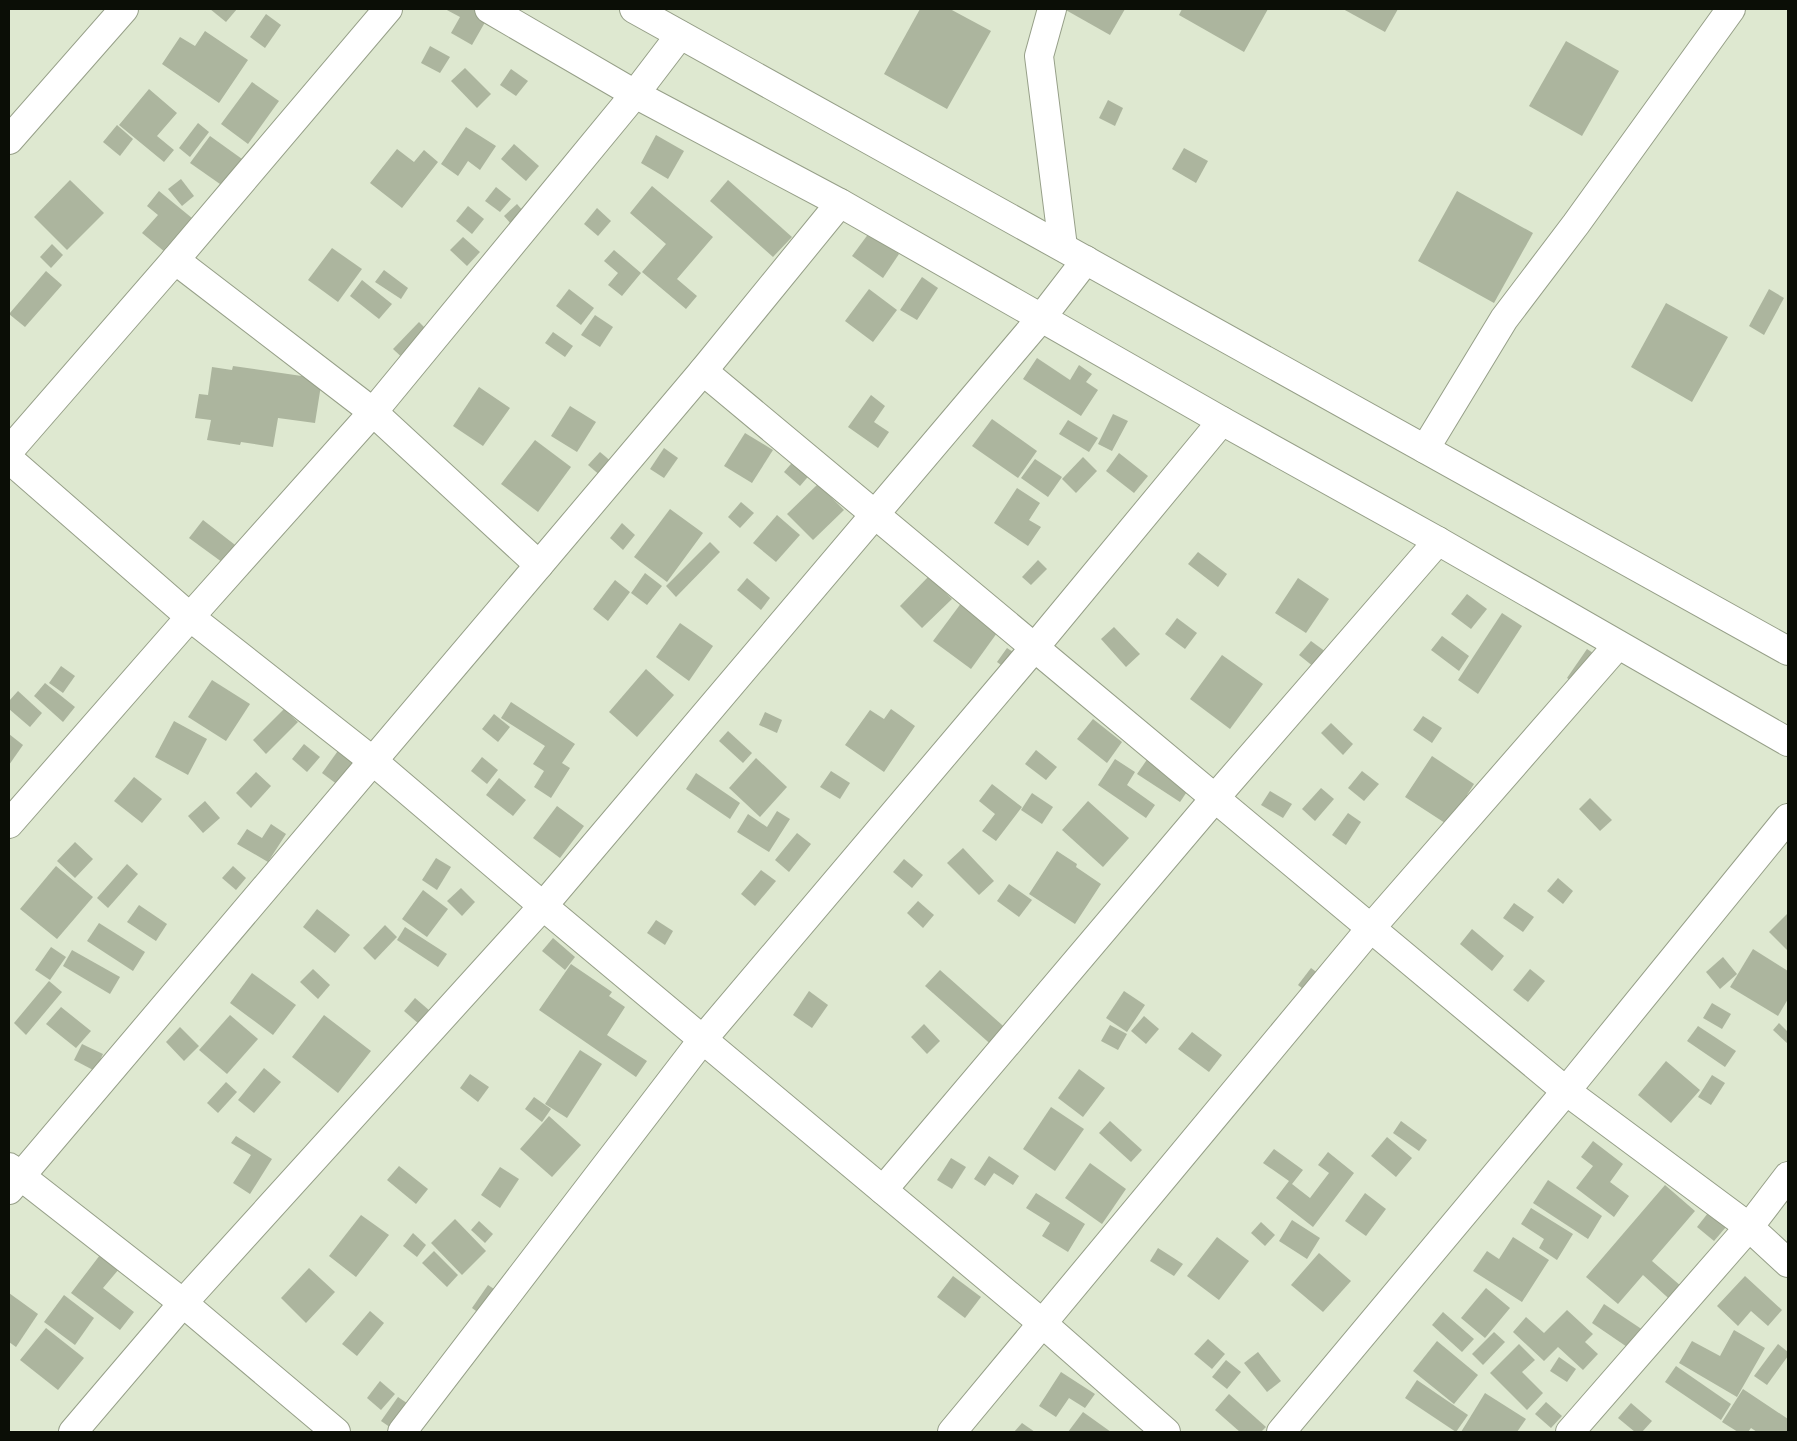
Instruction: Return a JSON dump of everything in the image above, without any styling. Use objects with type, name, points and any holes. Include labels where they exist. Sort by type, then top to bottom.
[{"type":"street","points":[[14,123],[124,9]]},
{"type":"street","points":[[9,451],[175,260],[388,9]]},
{"type":"street","points":[[489,9],[635,94],[840,203],[1222,421],[1438,541],[1788,742]]},
{"type":"street","points":[[634,9],[1788,652]]},
{"type":"street","points":[[1052,9],[1039,56],[1063,247]]},
{"type":"street","points":[[1425,449],[1504,319],[1731,9]]},
{"type":"street","points":[[9,824],[373,412],[635,94],[680,35]]},
{"type":"street","points":[[336,1432],[183,1303],[12,1178],[373,762],[703,371],[840,203]]},
{"type":"street","points":[[175,260],[373,412],[540,565]]},
{"type":"street","points":[[73,1432],[183,1303],[543,906],[1042,317],[1086,260]]},
{"type":"street","points":[[703,371],[1566,1091],[1749,1227],[1788,1264]]},
{"type":"street","points":[[402,1432],[703,1040],[1035,647],[1222,421]]},
{"type":"street","points":[[9,459],[190,617],[373,762],[1042,1323],[1166,1432]]},
{"type":"street","points":[[883,1190],[1215,798],[1438,541]]},
{"type":"street","points":[[952,1432],[1370,929],[1618,645]]},
{"type":"street","points":[[1281,1432],[1566,1091],[1788,818]]},
{"type":"street","points":[[1570,1432],[1749,1227],[1788,1176]]},
{"type":"building","points":[[210,9],[237,9],[226,22]]},
{"type":"building","points":[[445,9],[492,10],[472,45],[451,33],[460,17]]},
{"type":"building","points":[[920,9],[950,9],[991,31],[947,109],[884,74]]},
{"type":"building","points":[[1064,9],[1125,9],[1110,35]]},
{"type":"building","points":[[1182,9],[1268,9],[1244,52],[1179,15]]},
{"type":"building","points":[[1343,9],[1398,9],[1385,32]]},
{"type":"building","points":[[266,14],[281,25],[265,48],[250,37]]},
{"type":"building","points":[[205,31],[248,60],[219,103],[162,64],[180,37],[195,46]]},
{"type":"building","points":[[1566,41],[1619,71],[1582,136],[1529,106]]},
{"type":"building","points":[[430,46],[450,57],[440,73],[421,63]]},
{"type":"building","points":[[465,68],[491,94],[477,108],[451,81]]},
{"type":"building","points":[[511,69],[528,81],[516,96],[500,85]]},
{"type":"building","points":[[252,82],[279,101],[248,144],[221,124]]},
{"type":"building","points":[[149,89],[177,113],[157,136],[174,150],[164,162],[119,125]]},
{"type":"building","points":[[1108,100],[1123,108],[1115,126],[1099,118]]},
{"type":"building","points":[[198,123],[209,132],[190,157],[179,148]]},
{"type":"building","points":[[117,125],[133,139],[120,156],[103,142]]},
{"type":"building","points":[[466,127],[496,146],[480,170],[468,161],[458,176],[441,164]]},
{"type":"building","points":[[656,135],[684,151],[668,179],[641,163]]},
{"type":"building","points":[[210,136],[249,164],[230,191],[190,163]]},
{"type":"building","points":[[514,144],[539,166],[526,181],[501,159]]},
{"type":"building","points":[[1184,148],[1208,161],[1196,183],[1172,169]]},
{"type":"building","points":[[397,149],[414,162],[424,150],[438,162],[402,208],[370,183]]},
{"type":"building","points":[[181,179],[194,196],[182,206],[168,189]]},
{"type":"building","points":[[70,180],[104,213],[67,250],[34,217]]},
{"type":"building","points":[[728,180],[792,237],[773,257],[710,201]]},
{"type":"building","points":[[652,186],[713,237],[677,279],[697,296],[686,309],[642,272],[666,244],[630,213]]},
{"type":"building","points":[[496,187],[511,199],[500,212],[485,201]]},
{"type":"building","points":[[159,191],[198,223],[171,257],[142,233],[158,215],[147,206]]},
{"type":"building","points":[[1457,191],[1533,233],[1494,303],[1418,261]]},
{"type":"building","points":[[517,204],[532,221],[519,233],[504,216]]},
{"type":"building","points":[[468,206],[484,219],[472,234],[456,221]]},
{"type":"building","points":[[597,208],[611,221],[598,236],[584,224]]},
{"type":"building","points":[[869,233],[899,254],[883,278],[852,256]]},
{"type":"building","points":[[463,237],[480,252],[467,266],[450,250]]},
{"type":"building","points":[[52,244],[63,255],[51,268],[40,257]]},
{"type":"building","points":[[332,248],[362,269],[338,302],[308,280]]},
{"type":"building","points":[[614,250],[641,273],[622,296],[608,285],[618,273],[604,261]]},
{"type":"building","points":[[384,270],[408,288],[401,299],[375,282]]},
{"type":"building","points":[[46,271],[62,285],[25,327],[9,314]]},
{"type":"building","points":[[922,277],[938,288],[917,320],[900,310]]},
{"type":"building","points":[[362,280],[392,304],[379,319],[350,296]]},
{"type":"building","points":[[569,289],[594,308],[581,325],[556,306]]},
{"type":"building","points":[[869,289],[897,310],[873,342],[845,321]]},
{"type":"building","points":[[1769,289],[1784,298],[1764,335],[1749,326]]},
{"type":"building","points":[[1666,303],[1728,337],[1692,402],[1631,367]]},
{"type":"building","points":[[595,315],[613,327],[600,347],[581,335]]},
{"type":"building","points":[[419,322],[432,335],[407,362],[393,349]]},
{"type":"building","points":[[553,332],[573,346],[565,357],[545,343]]},
{"type":"building","points":[[1037,358],[1070,380],[1079,365],[1092,374],[1086,382],[1098,390],[1081,416],[1023,379]]},
{"type":"building","points":[[233,366],[322,379],[315,423],[278,418],[273,447],[241,442],[240,445],[207,440],[211,420],[195,418],[199,394],[208,395],[212,367],[232,370]]},
{"type":"building","points":[[479,387],[510,408],[483,446],[453,426]]},
{"type":"building","points":[[871,395],[885,406],[874,422],[889,432],[878,448],[848,427]]},
{"type":"building","points":[[570,406],[596,422],[577,452],[551,436]]},
{"type":"building","points":[[1113,414],[1128,421],[1112,451],[1098,444]]},
{"type":"building","points":[[992,419],[1037,451],[1018,478],[972,446]]},
{"type":"building","points":[[1068,420],[1098,438],[1089,452],[1059,434]]},
{"type":"building","points":[[745,433],[773,450],[752,483],[724,466]]},
{"type":"building","points":[[535,440],[571,467],[538,512],[501,484]]},
{"type":"building","points":[[664,448],[678,458],[664,478],[650,469]]},
{"type":"building","points":[[600,452],[613,463],[602,477],[588,465]]},
{"type":"building","points":[[1119,453],[1148,476],[1134,493],[1106,471]]},
{"type":"building","points":[[797,457],[813,471],[800,486],[784,472]]},
{"type":"building","points":[[1083,457],[1097,471],[1076,493],[1062,479]]},
{"type":"building","points":[[1035,459],[1062,477],[1048,497],[1021,478]]},
{"type":"building","points":[[818,484],[844,510],[813,540],[787,514]]},
{"type":"building","points":[[1017,488],[1040,503],[1029,520],[1041,527],[1028,546],[994,523]]},
{"type":"building","points":[[741,502],[754,513],[740,528],[728,517]]},
{"type":"building","points":[[670,509],[703,533],[667,582],[634,557]]},
{"type":"building","points":[[777,515],[800,535],[776,562],[753,543]]},
{"type":"building","points":[[203,520],[239,548],[226,565],[189,538]]},
{"type":"building","points":[[622,523],[635,535],[623,550],[610,538]]},
{"type":"building","points":[[710,542],[720,552],[676,597],[666,586]]},
{"type":"building","points":[[1198,552],[1227,574],[1218,587],[1188,564]]},
{"type":"building","points":[[1038,560],[1047,569],[1031,585],[1022,577]]},
{"type":"building","points":[[645,573],[662,586],[647,605],[631,593]]},
{"type":"building","points":[[929,576],[952,599],[922,628],[900,606]]},
{"type":"building","points":[[747,578],[770,598],[761,610],[737,590]]},
{"type":"building","points":[[1298,578],[1329,599],[1306,633],[1275,613]]},
{"type":"building","points":[[615,580],[630,592],[608,621],[593,609]]},
{"type":"building","points":[[1467,594],[1487,609],[1471,629],[1451,614]]},
{"type":"building","points":[[962,602],[1002,626],[971,669],[933,641]]},
{"type":"building","points":[[1502,613],[1522,626],[1478,694],[1458,680]]},
{"type":"building","points":[[1177,618],[1197,633],[1185,649],[1165,634]]},
{"type":"building","points":[[680,623],[713,646],[689,681],[656,657]]},
{"type":"building","points":[[1114,627],[1140,654],[1126,667],[1101,639]]},
{"type":"building","points":[[1442,636],[1469,656],[1459,671],[1431,650]]},
{"type":"building","points":[[1311,641],[1326,652],[1314,667],[1299,655]]},
{"type":"building","points":[[1007,648],[1022,658],[1012,673],[997,662]]},
{"type":"building","points":[[1587,649],[1613,666],[1593,695],[1567,678]]},
{"type":"building","points":[[1222,655],[1263,684],[1230,729],[1190,699]]},
{"type":"building","points":[[61,666],[75,676],[63,693],[49,683]]},
{"type":"building","points":[[646,669],[674,695],[637,737],[609,712]]},
{"type":"building","points":[[212,680],[250,704],[226,741],[188,717]]},
{"type":"building","points":[[45,683],[75,707],[63,722],[34,696]]},
{"type":"building","points":[[18,691],[42,713],[30,727],[9,709],[9,701]]},
{"type":"building","points":[[511,702],[575,744],[562,763],[570,768],[551,798],[534,787],[544,771],[533,764],[545,746],[501,718]]},
{"type":"building","points":[[284,709],[298,722],[266,754],[253,740]]},
{"type":"building","points":[[891,709],[915,726],[884,772],[845,745],[870,710],[884,719]]},
{"type":"building","points":[[765,712],[782,720],[777,733],[759,725]]},
{"type":"building","points":[[494,714],[510,727],[498,742],[482,729]]},
{"type":"building","points":[[1423,716],[1442,728],[1432,743],[1413,730]]},
{"type":"building","points":[[1093,719],[1122,742],[1107,763],[1077,739]]},
{"type":"building","points":[[174,721],[207,739],[188,775],[155,757]]},
{"type":"building","points":[[1331,723],[1353,744],[1343,755],[1321,733]]},
{"type":"building","points":[[728,731],[752,753],[743,763],[719,741]]},
{"type":"building","points":[[9,734],[23,745],[9,765]]},
{"type":"building","points":[[345,741],[373,761],[350,794],[322,773]]},
{"type":"building","points":[[304,744],[320,757],[307,772],[292,759]]},
{"type":"building","points":[[1155,748],[1197,777],[1180,802],[1137,774]]},
{"type":"building","points":[[1036,750],[1057,767],[1046,780],[1025,764]]},
{"type":"building","points":[[1432,756],[1474,784],[1467,795],[1484,806],[1465,836],[1405,797]]},
{"type":"building","points":[[482,757],[498,770],[487,784],[471,771]]},
{"type":"building","points":[[756,758],[787,787],[760,817],[729,788]]},
{"type":"building","points":[[1115,759],[1135,772],[1127,785],[1155,805],[1146,818],[1098,785]]},
{"type":"building","points":[[831,771],[850,783],[840,799],[820,787]]},
{"type":"building","points":[[1362,771],[1379,784],[1364,801],[1348,788]]},
{"type":"building","points":[[256,772],[271,786],[251,808],[236,793]]},
{"type":"building","points":[[696,773],[740,803],[730,819],[686,789]]},
{"type":"building","points":[[134,777],[162,799],[142,823],[114,801]]},
{"type":"building","points":[[499,778],[526,800],[513,816],[486,795]]},
{"type":"building","points":[[992,784],[1022,807],[996,841],[982,831],[995,814],[979,801]]},
{"type":"building","points":[[1321,788],[1334,799],[1315,821],[1302,809]]},
{"type":"building","points":[[1270,791],[1292,804],[1283,818],[1261,805]]},
{"type":"building","points":[[1032,793],[1053,807],[1042,824],[1021,810]]},
{"type":"building","points":[[1590,798],[1612,820],[1600,831],[1579,809]]},
{"type":"building","points":[[205,801],[220,818],[203,833],[188,816]]},
{"type":"building","points":[[1088,801],[1129,838],[1103,867],[1062,830]]},
{"type":"building","points":[[557,806],[584,826],[560,858],[533,838]]},
{"type":"building","points":[[777,811],[790,819],[769,852],[737,832],[748,814],[767,827]]},
{"type":"building","points":[[1348,813],[1361,822],[1346,845],[1332,835]]},
{"type":"building","points":[[271,824],[286,834],[268,862],[237,844],[247,829],[262,838]]},
{"type":"building","points":[[797,833],[811,844],[789,872],[775,860]]},
{"type":"building","points":[[75,842],[93,859],[75,878],[57,861]]},
{"type":"building","points":[[963,848],[994,881],[979,895],[947,863]]},
{"type":"building","points":[[1057,851],[1077,864],[1076,867],[1101,884],[1075,924],[1029,894]]},
{"type":"building","points":[[436,858],[451,867],[437,890],[422,880]]},
{"type":"building","points":[[904,859],[923,875],[912,888],[893,872]]},
{"type":"building","points":[[127,864],[138,874],[108,908],[97,898]]},
{"type":"building","points":[[56,866],[93,897],[57,939],[20,909]]},
{"type":"building","points":[[233,866],[246,878],[236,890],[222,878]]},
{"type":"building","points":[[761,870],[776,881],[755,906],[741,894]]},
{"type":"building","points":[[1558,878],[1573,891],[1563,904],[1547,891]]},
{"type":"building","points":[[1009,884],[1032,900],[1019,917],[997,901]]},
{"type":"building","points":[[461,888],[475,902],[462,916],[447,901]]},
{"type":"building","points":[[423,890],[448,909],[427,937],[402,919]]},
{"type":"building","points":[[918,901],[934,915],[923,928],[907,913]]},
{"type":"building","points":[[1514,903],[1534,917],[1523,932],[1503,918]]},
{"type":"building","points":[[139,905],[167,924],[156,941],[127,922]]},
{"type":"building","points":[[317,909],[350,935],[335,953],[303,927]]},
{"type":"building","points":[[1788,913],[1788,951],[1769,932]]},
{"type":"building","points":[[656,920],[673,931],[665,945],[647,933]]},
{"type":"building","points":[[99,923],[145,952],[133,971],[87,941]]},
{"type":"building","points":[[385,925],[397,937],[375,960],[363,948]]},
{"type":"building","points":[[405,927],[447,954],[438,967],[397,940]]},
{"type":"building","points":[[1472,929],[1504,956],[1492,971],[1460,944]]},
{"type":"building","points":[[553,938],[575,957],[565,970],[542,951]]},
{"type":"building","points":[[51,947],[66,957],[50,980],[35,970]]},
{"type":"building","points":[[1753,949],[1788,971],[1788,999],[1778,1016],[1730,987]]},
{"type":"building","points":[[72,950],[120,977],[110,994],[63,966]]},
{"type":"building","points":[[1723,957],[1737,974],[1720,989],[1706,972]]},
{"type":"building","points":[[571,964],[612,992],[609,996],[625,1007],[607,1035],[647,1061],[636,1077],[539,1010]]},
{"type":"building","points":[[1311,968],[1331,983],[1317,1000],[1298,985]]},
{"type":"building","points":[[313,969],[330,985],[318,999],[300,982]]},
{"type":"building","points":[[1530,969],[1545,981],[1528,1002],[1513,990]]},
{"type":"building","points":[[940,970],[1010,1032],[995,1048],[925,986]]},
{"type":"building","points":[[252,973],[296,1005],[273,1035],[230,1003]]},
{"type":"building","points":[[49,981],[62,992],[26,1035],[14,1023]]},
{"type":"building","points":[[809,991],[828,1005],[812,1028],[793,1015]]},
{"type":"building","points":[[1124,991],[1145,1005],[1127,1032],[1106,1018]]},
{"type":"building","points":[[415,998],[430,1011],[419,1024],[404,1011]]},
{"type":"building","points":[[1712,1003],[1731,1014],[1722,1029],[1703,1018]]},
{"type":"building","points":[[61,1007],[91,1031],[76,1048],[46,1024]]},
{"type":"building","points":[[230,1015],[258,1039],[227,1074],[199,1050]]},
{"type":"building","points":[[324,1015],[371,1051],[338,1093],[292,1057]]},
{"type":"building","points":[[1144,1016],[1159,1029],[1146,1044],[1131,1031]]},
{"type":"building","points":[[1779,1023],[1788,1032],[1788,1044],[1773,1030]]},
{"type":"building","points":[[924,1024],[940,1041],[927,1054],[911,1037]]},
{"type":"building","points":[[1110,1025],[1127,1034],[1118,1050],[1101,1041]]},
{"type":"building","points":[[1698,1026],[1736,1051],[1725,1067],[1687,1041]]},
{"type":"building","points":[[180,1027],[199,1046],[184,1061],[166,1042]]},
{"type":"building","points":[[1192,1032],[1222,1055],[1209,1072],[1178,1049]]},
{"type":"building","points":[[82,1044],[103,1054],[95,1071],[74,1060]]},
{"type":"building","points":[[580,1050],[602,1064],[567,1118],[545,1104]]},
{"type":"building","points":[[1666,1061],[1700,1090],[1671,1123],[1638,1095]]},
{"type":"building","points":[[264,1068],[281,1082],[254,1113],[238,1100]]},
{"type":"building","points":[[1079,1069],[1105,1088],[1083,1117],[1058,1098]]},
{"type":"building","points":[[470,1074],[489,1087],[478,1102],[460,1088]]},
{"type":"building","points":[[1712,1075],[1725,1083],[1711,1105],[1698,1097]]},
{"type":"building","points":[[226,1082],[237,1092],[218,1113],[207,1103]]},
{"type":"building","points":[[534,1097],[551,1109],[542,1122],[525,1109]]},
{"type":"building","points":[[1051,1107],[1084,1129],[1055,1171],[1023,1149]]},
{"type":"building","points":[[549,1116],[581,1145],[552,1177],[520,1149]]},
{"type":"building","points":[[1110,1121],[1142,1150],[1131,1162],[1099,1133]]},
{"type":"building","points":[[1401,1121],[1427,1140],[1419,1151],[1393,1133]]},
{"type":"building","points":[[236,1136],[272,1159],[250,1194],[233,1183],[251,1155],[231,1143]]},
{"type":"building","points":[[1387,1137],[1412,1158],[1396,1177],[1371,1156]]},
{"type":"building","points":[[1593,1141],[1623,1164],[1610,1182],[1629,1196],[1614,1217],[1576,1188],[1593,1166],[1581,1157]]},
{"type":"building","points":[[1274,1149],[1303,1170],[1292,1184],[1310,1198],[1329,1173],[1318,1165],[1328,1152],[1354,1173],[1313,1227],[1276,1198],[1289,1181],[1263,1163]]},
{"type":"building","points":[[989,1156],[1019,1176],[1013,1185],[994,1173],[985,1186],[974,1179]]},
{"type":"building","points":[[951,1158],[966,1167],[952,1189],[937,1180]]},
{"type":"building","points":[[1090,1163],[1126,1189],[1102,1224],[1065,1198]]},
{"type":"building","points":[[399,1166],[428,1189],[416,1204],[387,1180]]},
{"type":"building","points":[[500,1167],[519,1179],[500,1208],[481,1195]]},
{"type":"building","points":[[1548,1180],[1602,1216],[1588,1239],[1533,1203]]},
{"type":"building","points":[[1665,1185],[1695,1211],[1652,1261],[1689,1293],[1677,1306],[1643,1275],[1618,1304],[1586,1277]]},
{"type":"building","points":[[1036,1193],[1085,1224],[1068,1252],[1042,1236],[1050,1223],[1026,1208]]},
{"type":"building","points":[[1365,1193],[1386,1209],[1366,1236],[1345,1221]]},
{"type":"building","points":[[1531,1208],[1573,1234],[1557,1260],[1539,1248],[1544,1239],[1521,1224]]},
{"type":"building","points":[[1708,1213],[1726,1227],[1714,1241],[1697,1227]]},
{"type":"building","points":[[361,1215],[389,1235],[356,1277],[329,1256]]},
{"type":"building","points":[[455,1219],[486,1251],[462,1275],[431,1243]]},
{"type":"building","points":[[1292,1220],[1320,1238],[1307,1259],[1279,1241]]},
{"type":"building","points":[[479,1221],[493,1234],[485,1243],[471,1230]]},
{"type":"building","points":[[1261,1222],[1275,1235],[1265,1246],[1251,1233]]},
{"type":"building","points":[[413,1233],[426,1245],[417,1257],[403,1246]]},
{"type":"building","points":[[1217,1237],[1249,1261],[1219,1300],[1187,1276]]},
{"type":"building","points":[[1513,1237],[1549,1260],[1522,1302],[1473,1271],[1487,1251],[1499,1259]]},
{"type":"building","points":[[1158,1248],[1183,1264],[1174,1276],[1150,1261]]},
{"type":"building","points":[[434,1251],[458,1275],[447,1287],[422,1263]]},
{"type":"building","points":[[1319,1253],[1351,1281],[1323,1312],[1291,1285]]},
{"type":"building","points":[[100,1255],[119,1269],[103,1288],[134,1312],[120,1330],[71,1293]]},
{"type":"building","points":[[309,1268],[335,1292],[306,1323],[281,1298]]},
{"type":"building","points":[[953,1276],[981,1297],[965,1318],[937,1297]]},
{"type":"building","points":[[1745,1276],[1782,1310],[1768,1326],[1751,1311],[1738,1326],[1717,1306]]},
{"type":"building","points":[[488,1285],[503,1295],[487,1319],[472,1308]]},
{"type":"building","points":[[1486,1288],[1510,1308],[1485,1338],[1461,1318]]},
{"type":"building","points":[[9,1293],[38,1314],[16,1347],[9,1342]]},
{"type":"building","points":[[64,1295],[94,1318],[75,1345],[44,1322]]},
{"type":"building","points":[[1604,1304],[1646,1332],[1633,1351],[1592,1323]]},
{"type":"building","points":[[1567,1310],[1593,1334],[1585,1342],[1598,1354],[1583,1370],[1558,1347],[1544,1361],[1513,1332],[1526,1317],[1544,1333]]},
{"type":"building","points":[[370,1311],[384,1323],[357,1356],[342,1344]]},
{"type":"building","points":[[1443,1312],[1474,1339],[1462,1352],[1432,1325]]},
{"type":"building","points":[[46,1328],[84,1358],[58,1390],[20,1360]]},
{"type":"building","points":[[1734,1330],[1765,1348],[1737,1397],[1679,1363],[1692,1341],[1720,1356]]},
{"type":"building","points":[[1494,1332],[1505,1342],[1483,1365],[1472,1354]]},
{"type":"building","points":[[1208,1339],[1225,1354],[1212,1369],[1194,1354]]},
{"type":"building","points":[[1437,1341],[1478,1375],[1454,1404],[1413,1371]]},
{"type":"building","points":[[1519,1344],[1535,1360],[1522,1372],[1543,1393],[1527,1410],[1490,1373]]},
{"type":"building","points":[[1778,1344],[1788,1352],[1788,1356],[1767,1385],[1754,1376]]},
{"type":"building","points":[[1258,1352],[1281,1381],[1267,1392],[1244,1363]]},
{"type":"building","points":[[1559,1357],[1576,1369],[1567,1382],[1550,1371]]},
{"type":"building","points":[[1226,1360],[1241,1372],[1227,1389],[1212,1377]]},
{"type":"building","points":[[1676,1366],[1731,1404],[1721,1420],[1665,1382]]},
{"type":"building","points":[[1061,1372],[1095,1394],[1085,1408],[1069,1398],[1056,1417],[1039,1406]]},
{"type":"building","points":[[1417,1380],[1468,1415],[1456,1432],[1405,1398]]},
{"type":"building","points":[[380,1381],[395,1394],[381,1410],[367,1398]]},
{"type":"building","points":[[1743,1389],[1788,1419],[1788,1432],[1757,1432],[1751,1428],[1748,1432],[1738,1432],[1722,1422]]},
{"type":"building","points":[[1485,1393],[1526,1419],[1517,1432],[1461,1432]]},
{"type":"building","points":[[1229,1394],[1266,1427],[1261,1432],[1240,1432],[1215,1410]]},
{"type":"building","points":[[398,1397],[417,1410],[397,1432],[381,1421]]},
{"type":"building","points":[[1546,1402],[1562,1416],[1551,1428],[1535,1414]]},
{"type":"building","points":[[1631,1403],[1652,1421],[1642,1432],[1635,1432],[1618,1418]]},
{"type":"building","points":[[1083,1412],[1111,1432],[1068,1432]]},
{"type":"building","points":[[1022,1423],[1035,1432],[1014,1432]]}]
